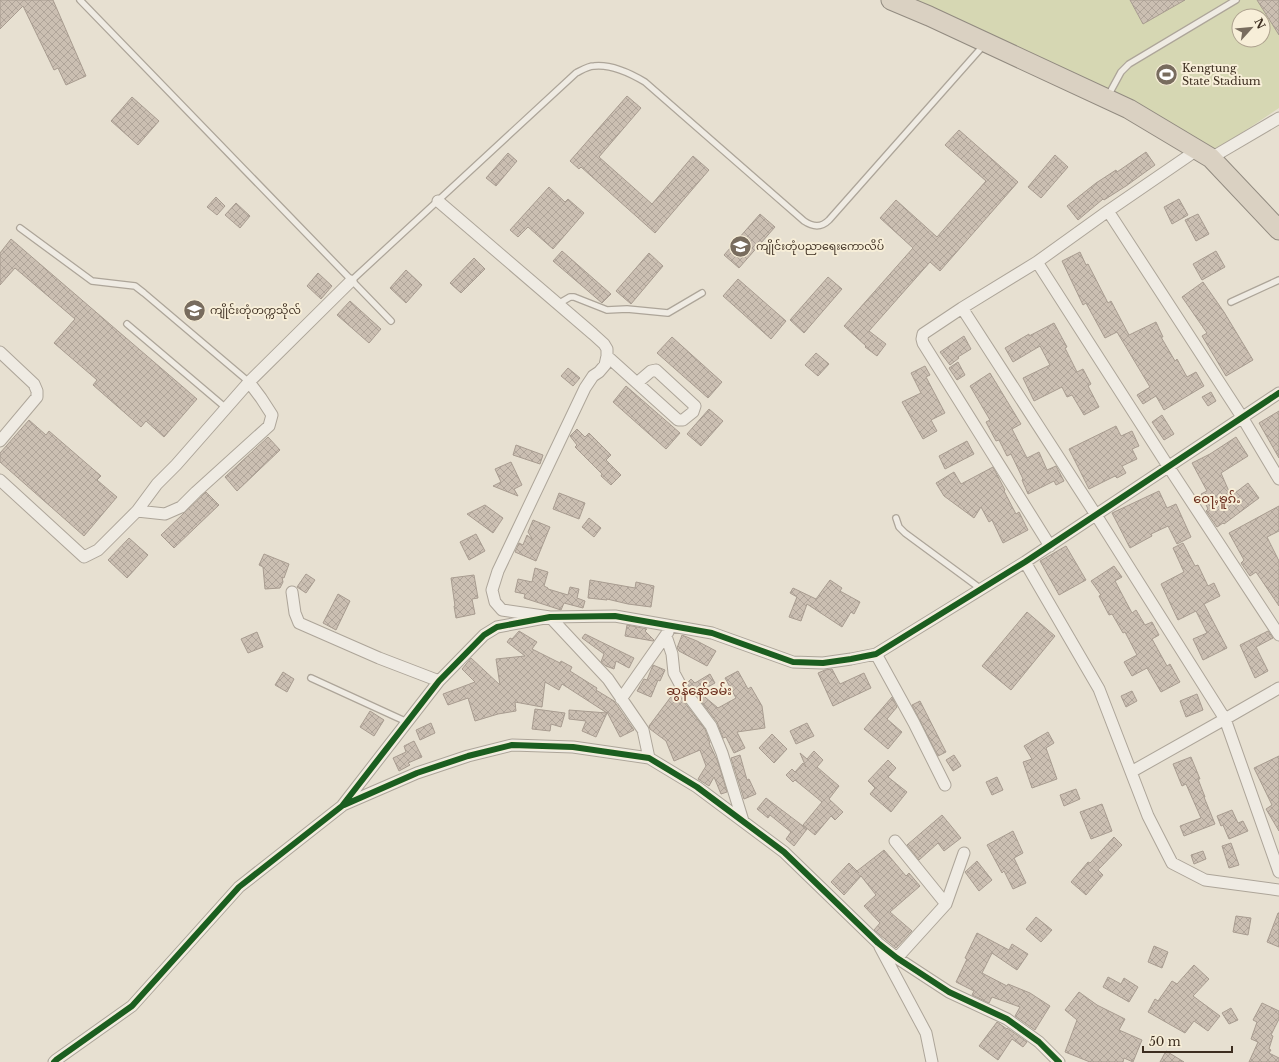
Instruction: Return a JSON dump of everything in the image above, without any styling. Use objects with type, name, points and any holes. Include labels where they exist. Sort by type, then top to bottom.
[{"type":"highway","points":[[891,0],[986,42],[1129,109],[1204,154],[1279,230]]},
{"type":"street","points":[[1050,546],[923,343],[923,334],[1037,262],[1108,211],[1204,154],[1279,118]]},
{"type":"street","points":[[438,201],[604,344],[607,349],[605,365],[593,376],[585,388],[498,571],[492,590],[495,602],[502,610],[550,617],[614,616],[673,626],[712,633],[793,662],[823,662],[851,659],[876,654],[1050,546],[1279,393]]},
{"type":"street","points":[[1108,211],[1242,417],[1279,479]]},
{"type":"street","points":[[1037,262],[1279,635]]},
{"type":"street","points":[[0,480],[84,557],[98,550],[137,512],[157,484],[176,466],[249,382],[351,281]]},
{"type":"street","points":[[962,308],[1096,515],[1225,719],[1279,872]]},
{"type":"street","points":[[0,352],[34,384],[38,397],[0,441]]},
{"type":"street","points":[[607,356],[678,420],[683,420],[693,412],[695,406],[656,370],[650,371],[637,383]]},
{"type":"street","points":[[137,512],[164,514],[181,507],[269,426],[272,415],[249,382]]},
{"type":"street","points":[[1025,562],[1099,689],[1148,816],[1172,863],[1205,880],[1279,890]]},
{"type":"street","points":[[292,592],[295,613],[299,623],[379,658],[439,681]]},
{"type":"street","points":[[54,1062],[132,1006],[239,887],[342,806],[439,681],[484,635],[497,627],[550,617]]},
{"type":"street","points":[[550,617],[608,679],[643,730],[649,758]]},
{"type":"street","points":[[621,698],[673,626]]},
{"type":"street","points":[[666,636],[672,654],[674,673],[681,686],[711,726],[722,753],[743,821]]},
{"type":"street","points":[[876,654],[914,723],[945,785]]},
{"type":"street","points":[[1131,772],[1279,688]]},
{"type":"street","points":[[342,806],[424,771],[468,756],[512,745],[573,747],[649,758],[698,788],[784,852],[878,942],[897,958],[949,992],[1007,1019],[1039,1042],[1059,1062]]},
{"type":"street","points":[[895,841],[946,904]]},
{"type":"street","points":[[897,958],[946,904],[964,853]]},
{"type":"street","points":[[878,942],[926,1033],[932,1062]]},
{"type":"lane","points":[[80,0],[391,321]]},
{"type":"lane","points":[[1107,98],[1121,72],[1129,64],[1236,0]]},
{"type":"lane","points":[[351,281],[576,72],[595,66],[622,70],[645,82],[804,221],[812,226],[818,226],[824,224],[986,42]]},
{"type":"lane","points":[[20,228],[92,280],[135,286],[249,382]]},
{"type":"lane","points":[[1231,302],[1279,280]]},
{"type":"lane","points":[[558,304],[570,297],[574,297],[607,310],[627,309],[668,313],[702,293]]},
{"type":"lane","points":[[127,324],[226,408]]},
{"type":"lane","points":[[896,518],[899,526],[905,533],[981,590]]},
{"type":"lane","points":[[311,678],[407,722]]},
{"type":"green space","name":"Kengtung State Stadium","points":[[907,0],[1279,0],[1279,108],[1213,152]]},
{"type":"building","points":[[0,0],[53,0],[86,76],[66,85],[58,68],[54,70],[23,6],[0,29]]},
{"type":"building","points":[[1130,0],[1185,0],[1143,24]]},
{"type":"building","points":[[1257,0],[1279,0],[1279,35],[1271,22],[1271,8],[1262,8]]},
{"type":"building","points":[[627,96],[641,108],[599,157],[652,204],[693,156],[709,170],[655,233],[581,167],[579,169],[570,161]]},
{"type":"building","points":[[132,97],[159,121],[138,145],[111,121]]},
{"type":"building","points":[[959,130],[1018,182],[940,271],[930,262],[869,331],[886,344],[877,356],[865,347],[866,346],[844,326],[913,248],[880,218],[896,200],[937,237],[986,181],[945,145]]},
{"type":"building","points":[[1146,152],[1155,165],[1126,186],[1104,200],[1103,199],[1078,220],[1067,206],[1096,183],[1116,170],[1117,172]]},
{"type":"building","points":[[508,153],[517,161],[496,186],[486,178]]},
{"type":"building","points":[[1055,155],[1068,167],[1041,198],[1028,187]]},
{"type":"building","points":[[549,187],[565,202],[568,199],[584,213],[553,249],[528,227],[518,237],[510,230]]},
{"type":"building","points":[[216,197],[225,206],[217,215],[207,207]]},
{"type":"building","points":[[1179,199],[1188,215],[1172,224],[1164,207]]},
{"type":"building","points":[[236,203],[250,216],[240,228],[225,215]]},
{"type":"building","points":[[760,214],[775,227],[739,268],[724,255]]},
{"type":"building","points":[[1198,214],[1209,234],[1196,241],[1185,220]]},
{"type":"building","points":[[11,239],[197,399],[164,437],[146,421],[141,427],[93,385],[97,380],[54,343],[75,319],[15,268],[0,285],[0,253]]},
{"type":"building","points":[[562,251],[611,294],[602,303],[553,261]]},
{"type":"building","points":[[1216,251],[1225,267],[1202,280],[1193,264]]},
{"type":"building","points":[[1080,252],[1086,265],[1088,264],[1108,303],[1111,301],[1129,335],[1156,322],[1163,337],[1161,337],[1175,361],[1177,359],[1187,377],[1196,372],[1204,386],[1164,410],[1156,396],[1143,404],[1137,395],[1150,387],[1117,332],[1105,338],[1086,303],[1083,305],[1062,261]]},
{"type":"building","points":[[649,253],[663,266],[631,304],[616,291]]},
{"type":"building","points":[[474,258],[485,269],[461,293],[450,283]]},
{"type":"building","points":[[406,270],[422,285],[406,303],[390,288]]},
{"type":"building","points":[[318,273],[332,286],[321,299],[307,286]]},
{"type":"building","points":[[828,277],[842,289],[804,333],[790,320]]},
{"type":"building","points":[[738,279],[786,321],[771,339],[723,296]]},
{"type":"building","points":[[1203,282],[1224,312],[1253,360],[1226,376],[1202,336],[1207,333],[1182,297]]},
{"type":"building","points":[[350,301],[381,329],[369,343],[337,315]]},
{"type":"building","points":[[1054,323],[1067,347],[1065,348],[1077,372],[1083,369],[1091,384],[1088,386],[1099,407],[1084,415],[1072,395],[1067,397],[1062,387],[1034,401],[1023,378],[1050,365],[1040,346],[1013,362],[1005,348],[1029,334],[1029,336]]},
{"type":"building","points":[[964,336],[971,349],[958,357],[959,358],[950,365],[940,352]]},
{"type":"building","points":[[672,337],[722,382],[708,398],[657,353]]},
{"type":"building","points":[[816,353],[829,364],[818,376],[805,365]]},
{"type":"building","points":[[958,362],[965,375],[957,380],[949,368]]},
{"type":"building","points":[[925,366],[930,375],[926,377],[945,413],[931,420],[937,431],[923,439],[902,402],[921,393],[911,373]]},
{"type":"building","points":[[568,368],[580,378],[573,386],[561,376]]},
{"type":"building","points":[[990,373],[1021,424],[1012,429],[1027,458],[1039,452],[1047,470],[1056,466],[1064,481],[1056,485],[1054,481],[1028,494],[1022,480],[1023,479],[1011,454],[1007,456],[999,440],[996,441],[986,422],[990,420],[970,386]]},
{"type":"building","points":[[626,386],[680,433],[666,449],[613,402]]},
{"type":"building","points":[[1211,392],[1216,401],[1208,406],[1202,397]]},
{"type":"building","points":[[709,409],[723,421],[701,446],[687,434]]},
{"type":"building","points":[[1279,411],[1279,458],[1259,423]]},
{"type":"building","points":[[1162,415],[1174,434],[1164,440],[1152,422]]},
{"type":"building","points":[[29,420],[46,435],[49,431],[101,476],[97,480],[117,497],[84,536],[0,462],[0,453]]},
{"type":"building","points":[[1116,426],[1121,436],[1132,431],[1139,446],[1132,449],[1137,459],[1122,466],[1126,473],[1117,478],[1115,476],[1089,489],[1069,449]]},
{"type":"building","points":[[577,429],[585,437],[589,433],[611,455],[606,460],[621,475],[611,485],[575,447],[577,445],[570,436]]},
{"type":"building","points":[[268,437],[280,450],[237,491],[225,477]]},
{"type":"building","points":[[1236,437],[1248,456],[1221,473],[1231,496],[1248,483],[1259,498],[1224,524],[1223,523],[1217,527],[1206,511],[1208,509],[1201,494],[1207,491],[1192,463],[1210,454]]},
{"type":"building","points":[[967,441],[974,454],[945,469],[939,456]]},
{"type":"building","points":[[516,445],[543,455],[540,464],[513,455]]},
{"type":"building","points":[[511,462],[522,485],[514,489],[518,496],[493,486],[501,482],[495,469]]},
{"type":"building","points":[[993,467],[1016,514],[1019,512],[1028,530],[1003,543],[992,520],[989,522],[981,507],[974,518],[944,496],[936,483],[954,472],[961,484]]},
{"type":"building","points":[[1159,491],[1167,508],[1176,504],[1191,537],[1177,544],[1168,526],[1151,534],[1152,536],[1130,548],[1112,513]]},
{"type":"building","points":[[206,492],[219,505],[174,548],[161,535]]},
{"type":"building","points":[[559,493],[585,503],[579,519],[553,509]]},
{"type":"building","points":[[485,505],[503,518],[493,533],[467,514]]},
{"type":"building","points":[[1279,506],[1279,531],[1267,537],[1279,561],[1279,606],[1256,572],[1250,576],[1241,563],[1244,560],[1229,533]]},
{"type":"building","points":[[589,518],[601,528],[594,537],[582,527]]},
{"type":"building","points":[[533,520],[550,527],[536,561],[515,552],[519,543],[523,545],[527,535],[533,540],[528,532]]},
{"type":"building","points":[[476,534],[485,551],[469,560],[460,542]]},
{"type":"building","points":[[129,538],[148,555],[127,578],[108,560]]},
{"type":"building","points":[[1183,543],[1195,566],[1198,565],[1208,586],[1214,583],[1220,596],[1204,604],[1227,648],[1203,660],[1193,639],[1207,633],[1196,611],[1178,620],[1161,584],[1184,572],[1173,548]]},
{"type":"building","points":[[1066,546],[1086,580],[1059,595],[1040,561]]},
{"type":"building","points":[[264,554],[289,564],[284,578],[282,577],[283,582],[280,588],[265,589],[263,567],[259,565]]},
{"type":"building","points":[[1114,566],[1122,577],[1115,581],[1132,613],[1136,610],[1145,625],[1152,622],[1159,635],[1152,639],[1167,666],[1170,664],[1180,682],[1161,692],[1147,668],[1132,676],[1124,662],[1137,655],[1125,632],[1123,633],[1112,614],[1109,615],[1099,596],[1101,595],[1091,581]]},
{"type":"building","points":[[535,568],[548,572],[544,586],[548,589],[568,595],[570,587],[579,589],[577,598],[585,601],[583,608],[564,603],[561,610],[524,598],[525,594],[515,592],[518,579],[532,582]]},
{"type":"building","points":[[306,574],[315,580],[306,593],[297,587]]},
{"type":"building","points":[[474,575],[478,598],[472,599],[475,614],[456,618],[451,578]]},
{"type":"building","points":[[590,580],[635,588],[636,582],[654,586],[651,607],[607,599],[588,598]]},
{"type":"building","points":[[830,580],[842,588],[840,591],[860,602],[854,614],[851,612],[842,627],[807,604],[801,621],[789,617],[797,597],[790,593],[793,588],[816,599]]},
{"type":"building","points":[[338,594],[350,601],[336,630],[323,623]]},
{"type":"building","points":[[1027,612],[1055,636],[1011,690],[982,666]]},
{"type":"building","points":[[627,625],[647,629],[645,631],[654,640],[625,636]]},
{"type":"building","points":[[519,631],[537,642],[532,649],[560,663],[561,661],[572,667],[570,671],[614,701],[634,730],[620,737],[607,712],[562,684],[559,690],[545,682],[542,707],[515,702],[516,711],[498,714],[475,721],[468,698],[448,705],[443,694],[475,682],[462,669],[471,658],[500,685],[496,659],[525,656],[507,642]]},
{"type":"building","points":[[1268,631],[1273,638],[1256,647],[1268,671],[1255,678],[1240,645]]},
{"type":"building","points":[[257,632],[263,647],[248,653],[241,639]]},
{"type":"building","points":[[585,634],[634,658],[629,668],[616,661],[614,669],[606,666],[601,662],[604,654],[582,638]]},
{"type":"building","points":[[682,635],[716,651],[707,666],[679,651],[677,648]]},
{"type":"building","points":[[653,665],[665,670],[660,681],[658,680],[651,697],[637,691],[644,679],[647,680]]},
{"type":"building","points":[[832,669],[840,684],[864,673],[871,688],[833,706],[818,673]]},
{"type":"building","points":[[738,671],[748,689],[751,687],[762,706],[765,728],[737,732],[745,748],[734,753],[726,737],[723,738],[717,722],[687,683],[691,679],[695,683],[710,674],[715,683],[699,692],[718,708],[736,698],[725,678]]},
{"type":"building","points":[[283,672],[294,679],[287,692],[275,685]]},
{"type":"building","points":[[1132,691],[1137,701],[1126,707],[1121,696]]},
{"type":"building","points":[[677,693],[705,729],[709,743],[718,762],[727,792],[721,794],[714,777],[709,786],[698,779],[706,766],[700,750],[674,761],[666,741],[650,729],[649,726],[673,694],[674,696]]},
{"type":"building","points":[[1197,694],[1203,710],[1186,717],[1180,701]]},
{"type":"building","points":[[892,697],[897,707],[887,719],[902,732],[888,749],[864,729]]},
{"type":"building","points":[[920,701],[946,752],[938,756],[912,705]]},
{"type":"building","points":[[535,709],[565,713],[561,727],[551,724],[550,731],[532,729]]},
{"type":"building","points":[[569,710],[607,713],[596,737],[582,731],[586,721],[569,719]]},
{"type":"building","points":[[370,711],[384,720],[374,736],[360,727]]},
{"type":"building","points":[[431,723],[435,733],[420,740],[416,730]]},
{"type":"building","points":[[807,723],[814,736],[796,744],[790,731]]},
{"type":"building","points":[[1048,732],[1054,743],[1046,748],[1057,779],[1032,788],[1023,762],[1032,759],[1024,746]]},
{"type":"building","points":[[772,734],[787,749],[774,763],[759,748]]},
{"type":"building","points":[[414,741],[422,757],[408,763],[410,765],[399,771],[393,758],[406,752],[404,746]]},
{"type":"building","points":[[814,751],[823,760],[817,767],[839,786],[829,799],[843,812],[835,820],[831,816],[815,835],[803,825],[822,802],[795,780],[793,782],[786,775],[792,769],[795,772],[803,763],[806,767],[800,753],[807,759]]},
{"type":"building","points":[[740,755],[747,780],[749,779],[756,794],[744,799],[731,758]]},
{"type":"building","points":[[954,755],[961,766],[953,771],[946,760]]},
{"type":"building","points":[[1279,756],[1279,831],[1266,809],[1272,805],[1254,768]]},
{"type":"building","points":[[1191,757],[1200,779],[1198,779],[1204,797],[1215,824],[1184,836],[1180,826],[1201,818],[1186,784],[1182,786],[1173,764]]},
{"type":"building","points":[[888,760],[896,768],[888,777],[907,792],[891,812],[870,794],[875,788],[868,781]]},
{"type":"building","points":[[997,777],[1003,790],[992,795],[986,782]]},
{"type":"building","points":[[1076,789],[1080,799],[1064,806],[1060,795]]},
{"type":"building","points":[[766,798],[807,829],[794,846],[786,839],[791,832],[770,815],[768,818],[757,809]]},
{"type":"building","points":[[1102,804],[1112,831],[1091,839],[1080,812]]},
{"type":"building","points":[[1232,810],[1238,823],[1243,821],[1248,831],[1229,839],[1217,816]]},
{"type":"building","points":[[942,815],[961,838],[944,851],[938,843],[919,860],[907,845]]},
{"type":"building","points":[[1013,831],[1023,853],[1014,858],[1026,883],[1013,889],[1004,871],[1002,873],[987,845]]},
{"type":"building","points":[[1114,837],[1122,845],[1098,870],[1103,875],[1086,895],[1071,882],[1088,862],[1090,863]]},
{"type":"building","points":[[1231,843],[1239,865],[1229,868],[1222,846]]},
{"type":"building","points":[[884,850],[906,876],[909,873],[920,886],[890,912],[912,931],[896,948],[874,930],[880,923],[864,906],[876,895],[861,876],[844,895],[831,882],[849,863],[857,871]]},
{"type":"building","points":[[1203,851],[1206,859],[1194,864],[1191,855]]},
{"type":"building","points":[[977,861],[992,880],[979,891],[965,872]]},
{"type":"building","points":[[1279,913],[1279,947],[1267,942]]},
{"type":"building","points":[[1236,916],[1251,918],[1248,935],[1233,932]]},
{"type":"building","points":[[1036,917],[1052,930],[1041,942],[1026,929]]},
{"type":"building","points":[[977,933],[1009,950],[1012,944],[1028,954],[1017,970],[992,953],[982,973],[1007,986],[1008,984],[1030,993],[1050,1006],[1035,1030],[1015,1016],[1020,1007],[992,997],[989,1003],[972,995],[974,991],[956,982]]},
{"type":"building","points":[[1154,946],[1168,952],[1162,968],[1148,962]]},
{"type":"building","points":[[1194,965],[1209,979],[1193,996],[1220,1016],[1208,1031],[1194,1021],[1185,1033],[1148,1012],[1155,999],[1158,1001],[1172,981],[1177,984]]},
{"type":"building","points":[[1108,977],[1121,984],[1124,978],[1138,987],[1129,1002],[1103,987]]},
{"type":"building","points":[[1079,992],[1097,1005],[1125,1019],[1119,1030],[1142,1040],[1133,1062],[1124,1058],[1123,1062],[1090,1062],[1065,1052],[1077,1020],[1065,1010]]},
{"type":"building","points":[[1262,1003],[1279,1011],[1279,1019],[1271,1035],[1273,1036],[1269,1049],[1271,1050],[1269,1053],[1279,1058],[1279,1062],[1249,1062],[1258,1042],[1251,1039],[1257,1022],[1253,1020]]},
{"type":"building","points":[[1231,1008],[1238,1020],[1229,1024],[1222,1013]]},
{"type":"building","points":[[997,1022],[1027,1042],[1023,1047],[1012,1039],[998,1060],[979,1046]]},
{"type":"building","points":[[1166,1051],[1184,1062],[1160,1062]]},
{"type":"cycle path","points":[[54,1062],[132,1006],[239,887],[342,806],[439,681],[484,635],[497,627],[550,617],[615,616],[712,633],[793,662],[823,663],[876,654],[1025,562],[1279,393]]},
{"type":"cycle path","points":[[344,805],[417,773],[468,756],[512,745],[573,747],[649,758],[697,787],[784,852],[878,943],[897,958],[949,992],[1007,1019],[1039,1042],[1059,1062]]},
{"type":"place","name":"Kengtung State Stadium","points":[[1167,74]]},
{"type":"place","name":"ကျိုင်းတုံပညာရေးကောလိပ်","points":[[740,246]]},
{"type":"place","name":"ကျိုင်းတုံတက္ကသိုလ်","points":[[194,310]]},
{"type":"district","name":"ဝေႃႇၶူၵ်ႉ","points":[[1217,498]]},
{"type":"district","name":"ဆွန်နော်ခမ်း","points":[[699,690]]}]
